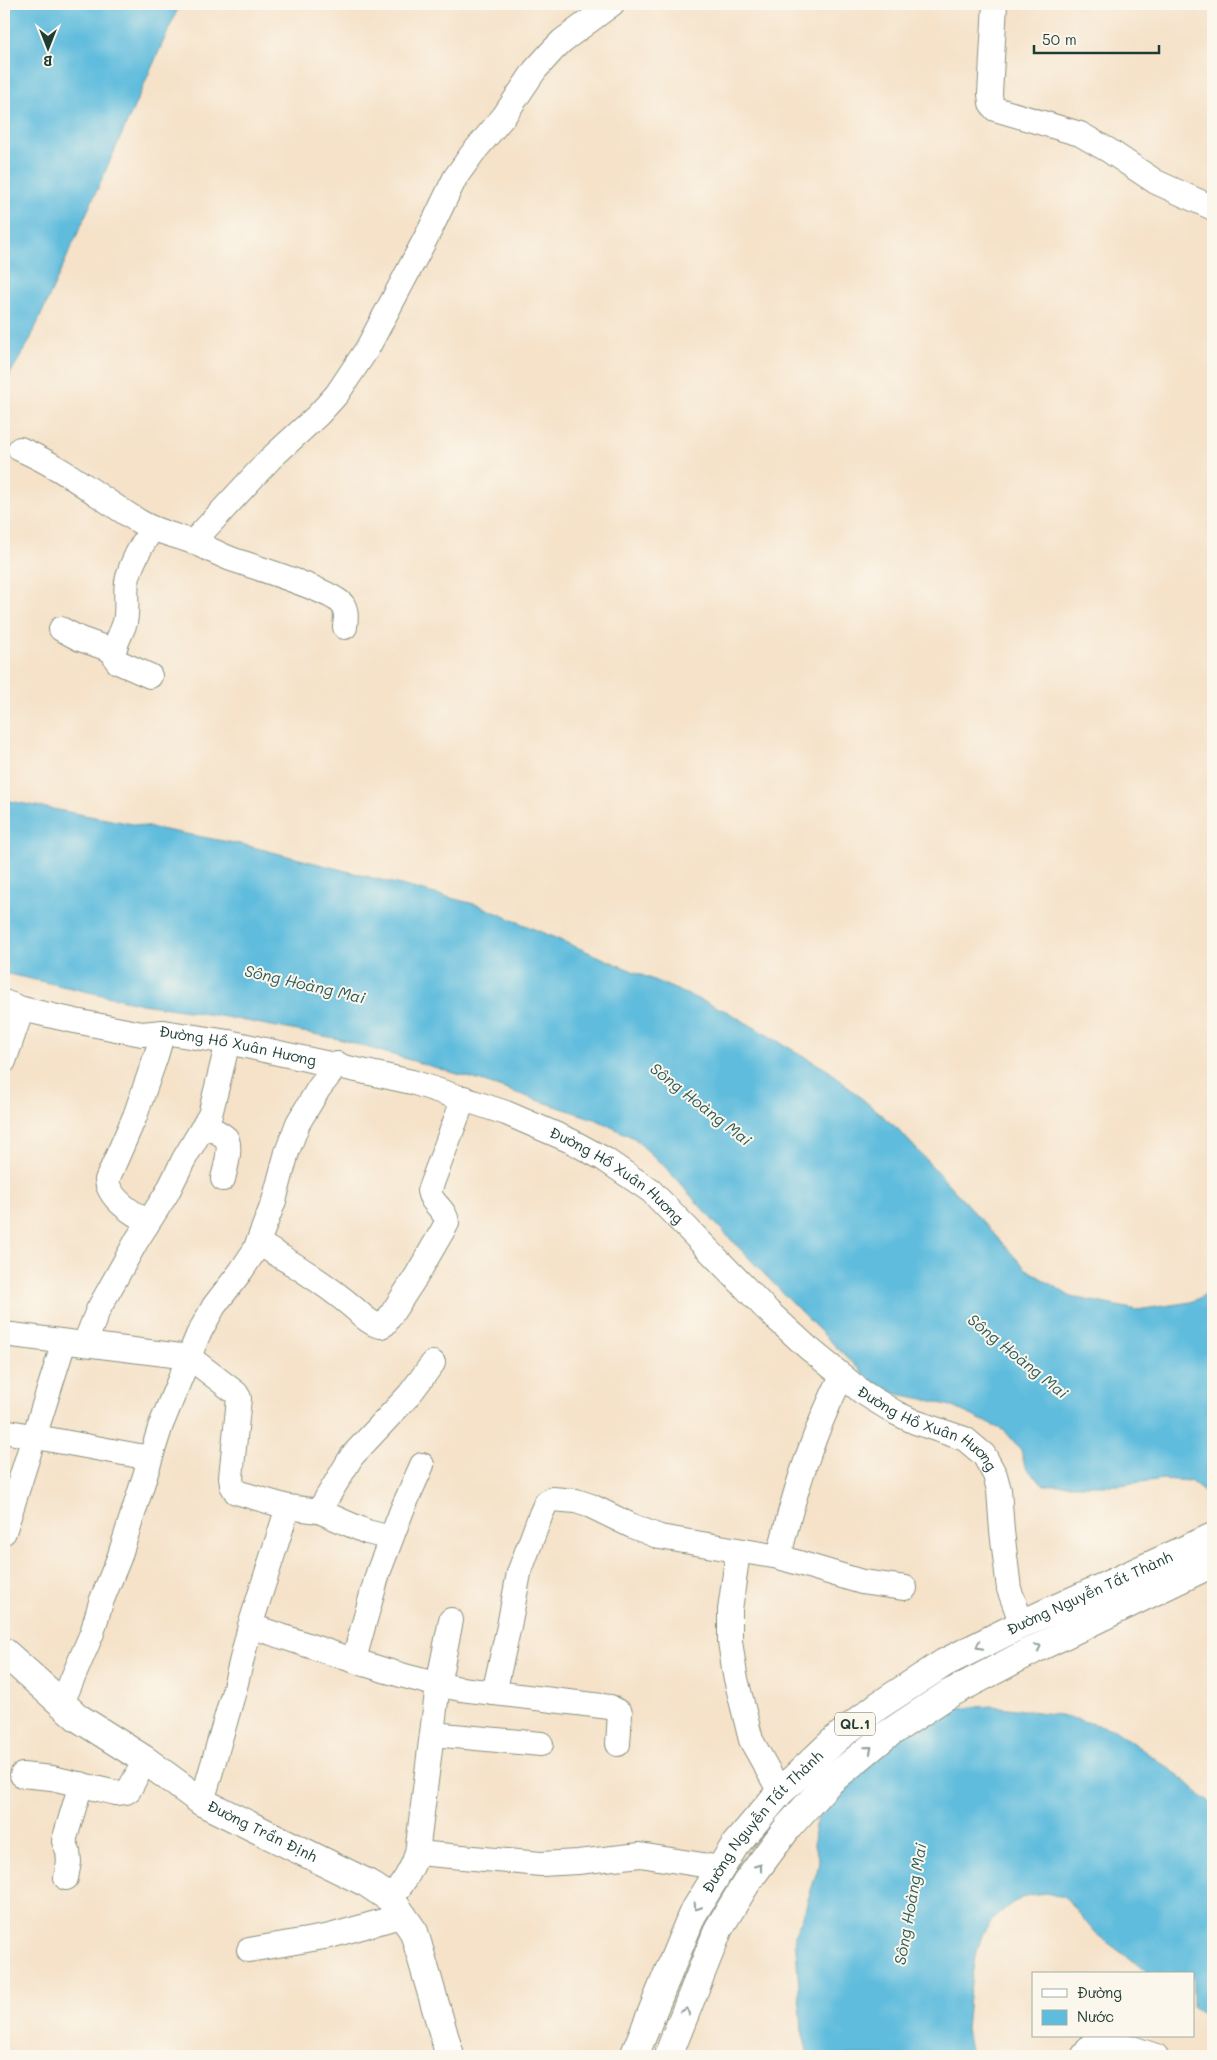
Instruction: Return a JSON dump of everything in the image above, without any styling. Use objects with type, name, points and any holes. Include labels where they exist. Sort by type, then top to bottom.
[{"type":"main road","name":"Đường Nguyễn Tất Thành","points":[[634,2056],[692,1915],[735,1845],[780,1792],[837,1738],[878,1706],[944,1663],[1022,1624],[1213,1537]]},
{"type":"main road","name":"Đường Nguyễn Tất Thành","points":[[668,2056],[719,1928],[747,1882],[788,1827],[828,1783],[884,1736],[947,1695],[1032,1650],[1213,1562]]},
{"type":"main road","name":"Đường Trần Định","points":[[4,1652],[77,1717],[145,1760],[202,1802],[366,1883],[397,1907]]},
{"type":"main road","points":[[397,1907],[414,1932],[450,2056]]},
{"type":"street","points":[[192,542],[270,459],[318,415],[337,394],[367,349],[430,230],[454,178],[504,116],[535,70],[547,56],[562,41],[612,4]]},
{"type":"street","points":[[995,4],[990,94],[991,103],[995,109],[1080,134],[1156,182],[1213,208]]},
{"type":"street","points":[[20,449],[72,475],[152,529],[192,542],[313,588],[338,601],[345,609],[346,627]]},
{"type":"street","points":[[150,676],[115,660],[114,651],[125,621],[127,581],[138,552],[152,529]]},
{"type":"street","points":[[61,629],[80,639],[114,651]]},
{"type":"street","points":[[4,1061],[13,1005]]},
{"type":"street","name":"Đường Hồ Xuân Hương","points":[[13,1005],[142,1034],[163,1032],[228,1042],[338,1064],[412,1082],[514,1116],[571,1141],[604,1159],[651,1191],[768,1311],[862,1392],[896,1413],[915,1422],[965,1439],[984,1455],[995,1475],[999,1490],[1009,1589],[1022,1624]]},
{"type":"street","points":[[148,1222],[119,1201],[108,1185],[107,1180],[135,1116],[163,1032]]},
{"type":"street","points":[[4,1532],[34,1436],[74,1342],[98,1310],[205,1125],[213,1106],[228,1042]]},
{"type":"street","points":[[62,1703],[92,1634],[169,1403],[188,1357],[214,1306],[242,1271],[258,1243],[274,1201],[286,1152],[298,1122],[319,1088],[338,1064]]},
{"type":"street","points":[[258,1243],[307,1273],[345,1300],[372,1323],[380,1326],[385,1324],[422,1269],[447,1223],[447,1216],[432,1199],[429,1191],[464,1098]]},
{"type":"street","points":[[205,1125],[226,1138],[228,1159],[223,1179]]},
{"type":"street","points":[[4,1334],[188,1357],[236,1393],[239,1398],[231,1477],[233,1489],[236,1492],[288,1507],[319,1511],[367,1532],[391,1538]]},
{"type":"street","points":[[319,1511],[352,1456],[410,1395],[434,1363]]},
{"type":"street","points":[[779,1557],[799,1483],[827,1406],[842,1376]]},
{"type":"street","points":[[4,1431],[150,1458]]},
{"type":"street","points":[[354,1659],[373,1589],[391,1538],[422,1465]]},
{"type":"street","points":[[494,1693],[519,1573],[541,1514],[546,1504],[552,1499],[562,1498],[591,1506],[660,1537],[779,1557],[862,1582],[905,1588]]},
{"type":"street","points":[[202,1802],[234,1691],[250,1626],[288,1507]]},
{"type":"street","points":[[738,1551],[730,1610],[730,1641],[735,1674],[751,1740],[780,1792]]},
{"type":"street","points":[[249,1950],[330,1936],[397,1907],[417,1853],[438,1685],[451,1620]]},
{"type":"street","points":[[250,1626],[438,1685],[610,1707],[620,1713],[618,1744]]},
{"type":"street","points":[[433,1734],[541,1744]]},
{"type":"street","points":[[22,1775],[52,1778],[116,1794],[126,1792],[145,1760]]},
{"type":"street","points":[[66,1878],[69,1862],[64,1841],[81,1784]]},
{"type":"street","points":[[417,1853],[541,1864],[640,1855],[721,1868]]},
{"type":"street","points":[[1083,2056],[1094,2041],[1104,2039],[1156,2056]]},
{"type":"water","points":[[5,4],[180,4],[29,342],[4,384]]},
{"type":"water","name":"Sông Hoàng Mai","points":[[4,800],[245,845],[478,905],[726,1011],[829,1071],[898,1129],[1025,1268],[1071,1297],[1137,1310],[1191,1302],[1213,1291],[1213,1499],[1190,1481],[1163,1479],[1120,1485],[1044,1485],[1025,1467],[1021,1450],[1005,1431],[951,1406],[897,1394],[874,1384],[718,1226],[666,1168],[634,1138],[597,1120],[481,1081],[339,1039],[220,1016],[142,1004],[4,973]]},
{"type":"water","name":"Sông Hoàng Mai","points":[[993,1706],[1060,1715],[1113,1729],[1181,1777],[1213,1806],[1213,2019],[1194,2008],[1194,1972],[1147,1972],[1095,1933],[1066,1898],[1046,1893],[1029,1895],[1012,1903],[994,1918],[982,1935],[974,1962],[966,2029],[971,2056],[808,2056],[802,2030],[795,1934],[803,1916],[818,1868],[819,1859],[814,1846],[815,1825],[824,1806],[905,1728],[940,1709]]}]
